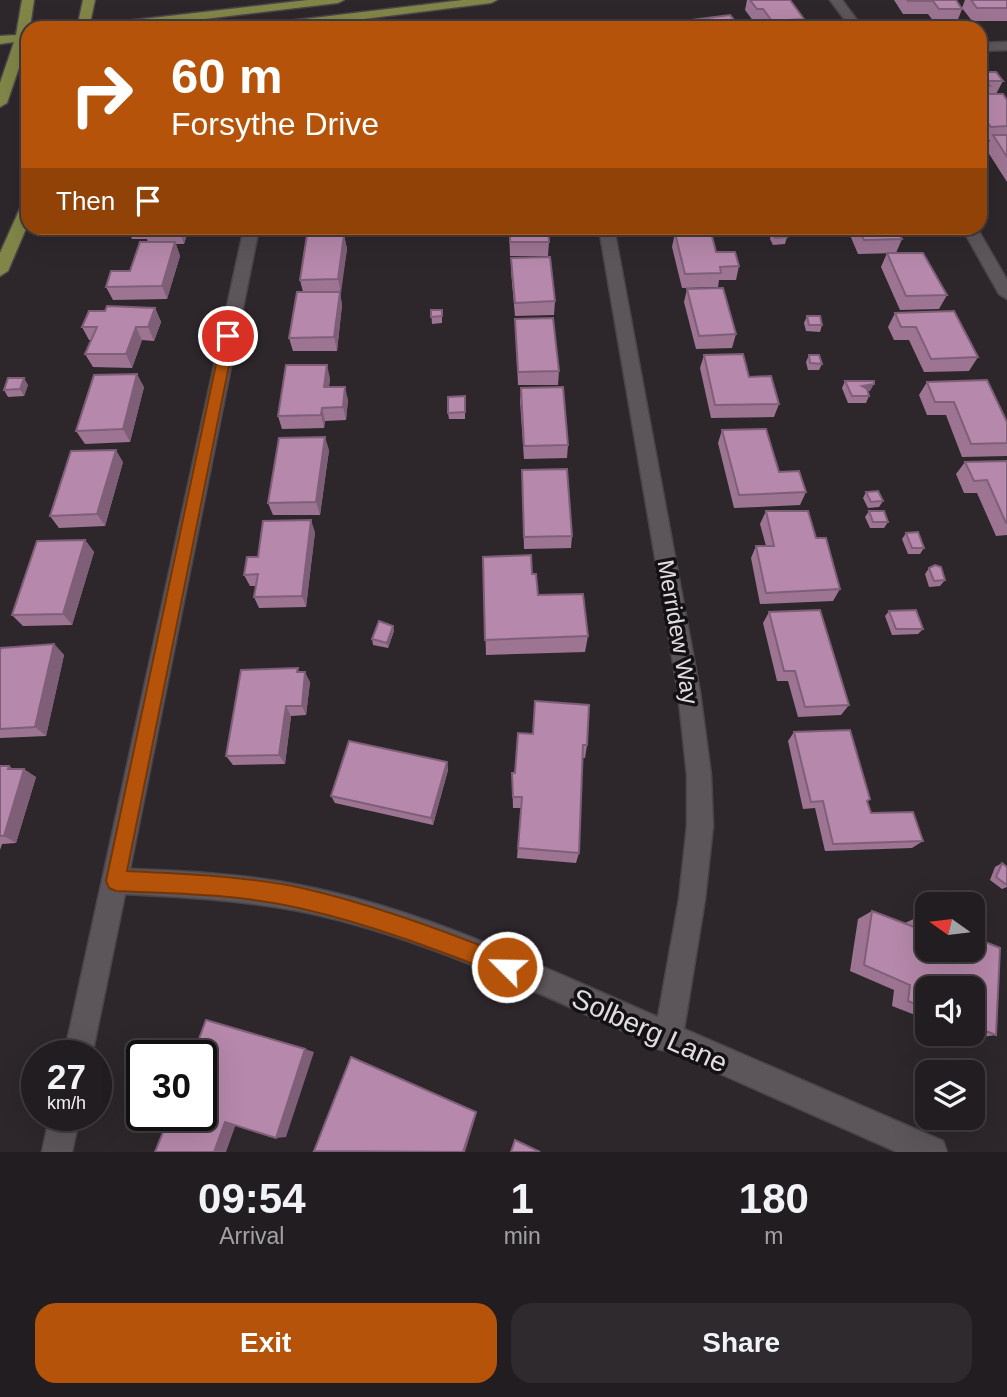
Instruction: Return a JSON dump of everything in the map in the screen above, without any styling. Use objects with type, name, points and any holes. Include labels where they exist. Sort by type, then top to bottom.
[{"type":"main road","points":[[26,21],[28,0]]},
{"type":"main road","points":[[84,21],[89,0]]},
{"type":"main road","points":[[159,21],[338,0]]},
{"type":"main road","points":[[320,21],[491,0]]},
{"type":"main road","points":[[0,40],[21,37]]},
{"type":"main road","points":[[0,61],[21,59]]},
{"type":"main road","points":[[0,103],[21,59]]},
{"type":"main road","points":[[0,271],[21,222]]},
{"type":"street","points":[[835,0],[852,21]]},
{"type":"street","points":[[987,47],[1007,46]]},
{"type":"street","points":[[81,1040],[250,235]]},
{"type":"street","name":"Merridew Way","points":[[608,235],[689,692],[699,775],[700,826],[692,899],[668,1039]]},
{"type":"street","points":[[973,235],[1007,294]]},
{"type":"street","name":"Solberg Lane","points":[[116,881],[221,886],[300,898],[380,919],[484,956],[668,1039],[932,1152]]},
{"type":"street","points":[[57,1152],[62,1131]]},
{"type":"building","points":[[750,0],[790,0],[804,19],[772,21],[763,9],[757,9]]},
{"type":"building","points":[[907,0],[956,0],[962,9],[939,9],[933,1]]},
{"type":"building","points":[[971,0],[1007,0],[1007,8],[977,8]]},
{"type":"building","points":[[730,15],[735,21],[683,21]]},
{"type":"building","points":[[987,72],[996,72],[1003,81],[987,81]]},
{"type":"building","points":[[987,94],[1003,94],[1007,100],[1007,126],[991,127],[987,122]]},
{"type":"building","points":[[993,135],[1007,135],[1007,157]]},
{"type":"building","points":[[307,235],[344,235],[338,279],[300,280]]},
{"type":"building","points":[[510,235],[548,235],[549,242],[510,242]]},
{"type":"building","points":[[675,235],[712,235],[716,252],[735,252],[739,266],[720,267],[721,273],[685,274]]},
{"type":"building","points":[[774,235],[787,237],[775,238]]},
{"type":"building","points":[[862,235],[900,235],[902,239],[864,240]]},
{"type":"building","points":[[140,242],[175,242],[162,286],[106,287],[111,271],[130,271]]},
{"type":"building","points":[[887,253],[923,253],[947,295],[906,296]]},
{"type":"building","points":[[550,257],[555,301],[515,303],[511,258]]},
{"type":"building","points":[[723,288],[736,334],[699,336],[687,289]]},
{"type":"building","points":[[297,292],[340,292],[334,337],[289,338]]},
{"type":"building","points":[[107,306],[155,308],[148,327],[136,327],[126,354],[85,354],[97,327],[82,327],[89,311],[105,311]]},
{"type":"building","points":[[431,310],[442,310],[442,316],[431,317]]},
{"type":"building","points":[[954,311],[978,357],[931,359],[916,327],[901,327],[895,313]]},
{"type":"building","points":[[807,316],[820,316],[822,325],[809,325]]},
{"type":"building","points":[[553,318],[559,371],[518,372],[515,319]]},
{"type":"building","points":[[743,354],[749,377],[771,376],[779,404],[715,405],[704,355]]},
{"type":"building","points":[[809,355],[819,355],[822,364],[810,363]]},
{"type":"building","points":[[286,365],[327,365],[324,387],[345,387],[343,407],[322,408],[321,415],[278,416]]},
{"type":"building","points":[[137,374],[123,429],[76,431],[94,375]]},
{"type":"building","points":[[8,378],[24,378],[20,389],[4,390]]},
{"type":"building","points":[[987,380],[1007,422],[1007,443],[971,444],[954,402],[935,402],[927,382]]},
{"type":"building","points":[[845,381],[874,381],[874,384],[862,386],[867,389],[869,396],[852,396]]},
{"type":"building","points":[[563,387],[568,445],[524,446],[521,388]]},
{"type":"building","points":[[465,396],[465,412],[448,413],[448,397]]},
{"type":"building","points":[[766,429],[779,472],[799,471],[806,492],[739,495],[722,430]]},
{"type":"building","points":[[325,437],[316,502],[268,503],[279,438]]},
{"type":"building","points":[[116,450],[97,514],[50,516],[71,451]]},
{"type":"building","points":[[1007,461],[1006,523],[987,480],[974,481],[965,462]]},
{"type":"building","points":[[567,469],[572,536],[524,537],[522,470]]},
{"type":"building","points":[[878,491],[883,501],[871,502],[866,492]]},
{"type":"building","points":[[766,511],[808,511],[816,538],[826,538],[840,589],[766,593],[756,546],[774,546]]},
{"type":"building","points":[[869,511],[884,511],[888,522],[873,522]]},
{"type":"building","points":[[311,520],[302,596],[254,597],[258,574],[244,575],[247,557],[258,557],[263,521]]},
{"type":"building","points":[[918,532],[924,548],[912,548],[906,533]]},
{"type":"building","points":[[85,540],[63,614],[12,615],[37,541]]},
{"type":"building","points":[[531,555],[532,574],[536,574],[538,595],[583,594],[588,636],[485,640],[483,557]]},
{"type":"building","points":[[935,565],[941,567],[945,580],[934,581],[929,568]]},
{"type":"building","points":[[820,610],[849,705],[805,707],[795,671],[784,671],[769,612]]},
{"type":"building","points":[[916,610],[923,629],[896,629],[889,611]]},
{"type":"building","points":[[379,621],[393,626],[387,643],[372,639]]},
{"type":"building","points":[[54,644],[35,727],[0,729],[1,648]]},
{"type":"building","points":[[298,668],[297,672],[305,672],[302,706],[286,706],[279,755],[226,756],[241,670]]},
{"type":"building","points":[[535,701],[589,705],[587,745],[583,745],[579,853],[518,848],[522,797],[513,797],[512,773],[515,773],[518,733],[533,734]]},
{"type":"building","points":[[850,730],[870,799],[867,801],[871,813],[913,812],[923,841],[833,844],[823,801],[811,802],[794,732]]},
{"type":"building","points":[[349,741],[447,762],[431,818],[331,796]]},
{"type":"building","points":[[0,766],[24,769],[4,836],[0,836]]},
{"type":"building","points":[[1002,863],[1007,867],[1007,885],[996,877]]},
{"type":"building","points":[[872,911],[915,927],[915,962],[985,962],[985,942],[1000,948],[996,1035],[985,1031],[985,976],[915,976],[915,1004],[908,1001],[910,985],[864,965]]},
{"type":"building","points":[[206,1020],[305,1049],[276,1138],[225,1122],[214,1152],[155,1152],[164,1131],[217,1131],[217,1040],[199,1040]]},
{"type":"building","points":[[351,1057],[476,1112],[463,1152],[314,1151]]},
{"type":"building","points":[[515,1140],[540,1152],[511,1152]]},
{"type":"route","points":[[228,336],[116,881],[221,886],[300,898],[380,919],[484,956],[507,967]]}]
